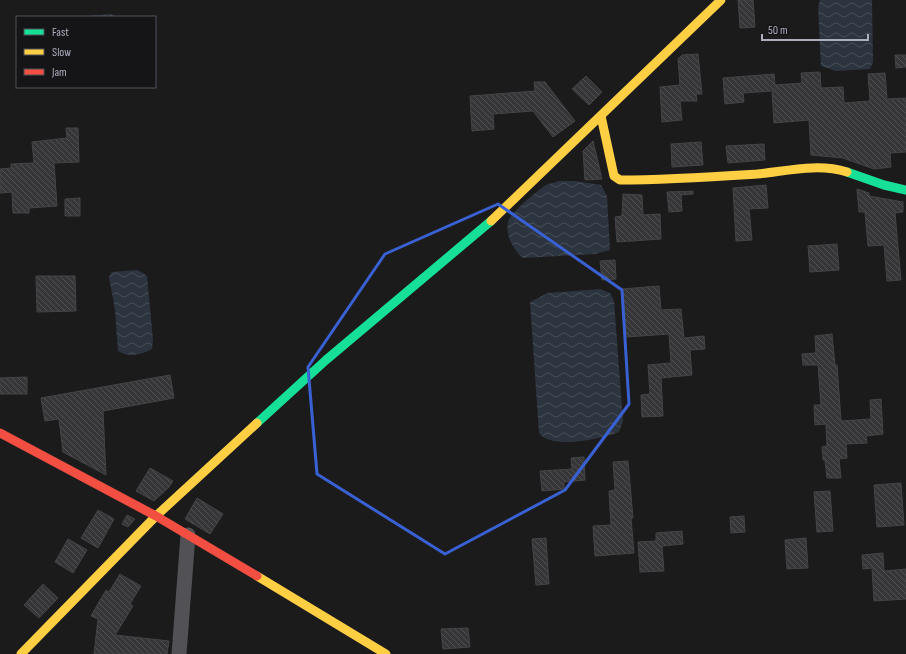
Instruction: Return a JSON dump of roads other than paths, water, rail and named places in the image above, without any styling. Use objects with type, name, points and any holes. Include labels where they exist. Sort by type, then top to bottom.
[{"type":"street","points":[[21,654],[156,516],[326,360],[503,211],[721,0]]},
{"type":"street","points":[[601,116],[614,176],[620,180],[697,177],[799,170],[818,167],[832,168],[877,184],[906,190]]},
{"type":"street","points":[[0,433],[156,516],[386,654]]},
{"type":"street","points":[[179,654],[188,535]]},
{"type":"water","points":[[820,0],[872,0],[873,62],[870,69],[836,71],[821,66],[818,7]]},
{"type":"water","points":[[111,14],[115,16],[88,16]]},
{"type":"water","points":[[558,181],[575,181],[601,185],[607,196],[610,250],[595,254],[523,258],[516,251],[509,237],[507,227],[510,218],[525,202],[546,185]]},
{"type":"water","points":[[137,270],[147,276],[153,340],[152,349],[144,353],[131,355],[118,351],[115,310],[109,277],[112,272]]},
{"type":"water","points":[[600,289],[610,293],[614,301],[623,421],[619,432],[601,438],[577,442],[554,441],[545,438],[539,433],[530,302],[548,293]]}]
